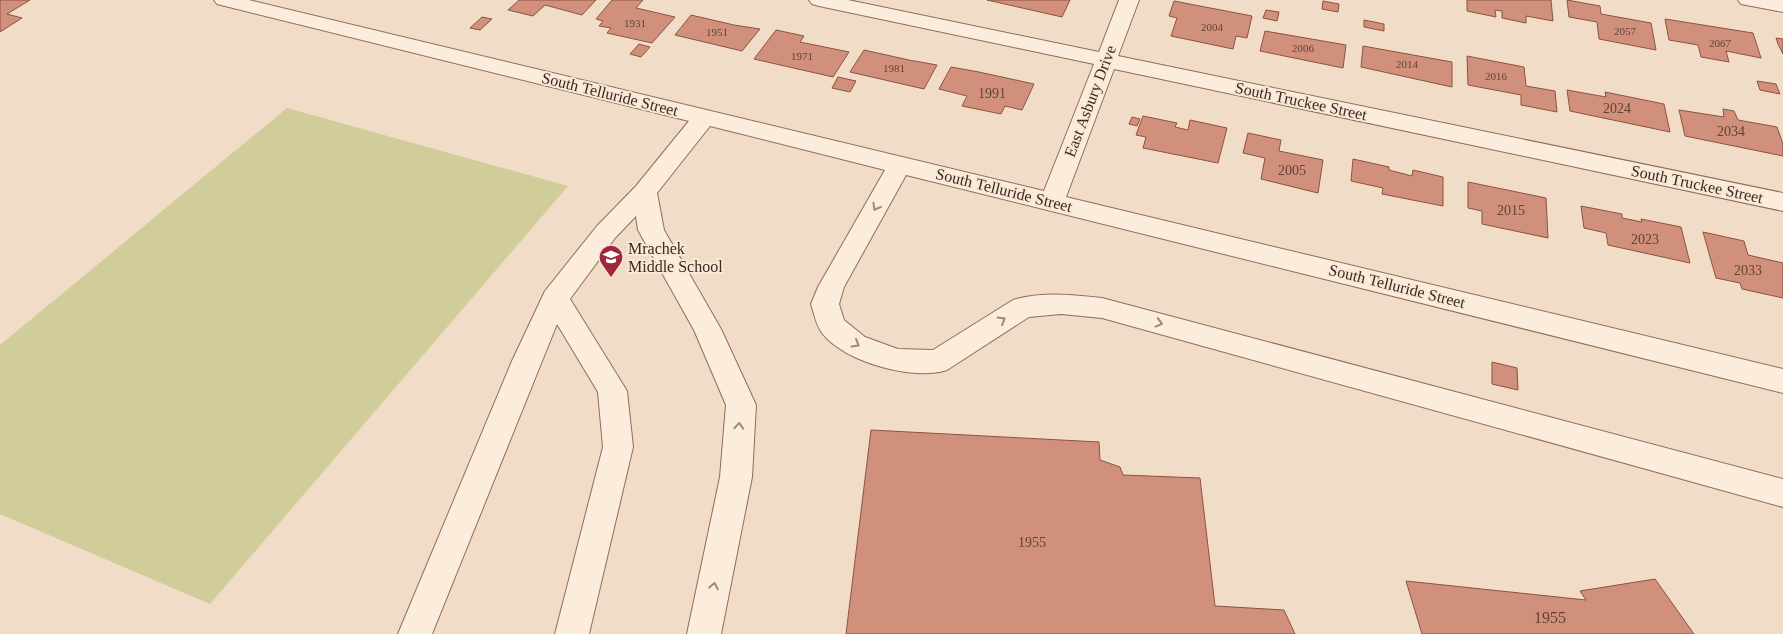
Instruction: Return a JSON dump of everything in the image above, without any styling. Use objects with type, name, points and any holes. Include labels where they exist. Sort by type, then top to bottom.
[{"type":"street","name":"South Telluride Street","points":[[224,0],[1783,380]]},
{"type":"street","name":"South Truckee Street","points":[[819,0],[1783,202]]},
{"type":"street","name":"East Asbury Drive","points":[[1052,202],[1129,0]]},
{"type":"street","points":[[1748,0],[1783,6]]},
{"type":"street","points":[[415,634],[526,361],[555,298],[606,232],[645,192],[704,118]]},
{"type":"street","points":[[900,165],[830,287],[825,304],[832,326],[855,345],[898,360],[937,362],[1023,308],[1061,304],[1102,308],[1783,493]]},
{"type":"street","points":[[645,192],[650,230],[707,330],[741,404],[736,477],[704,634]]},
{"type":"street","points":[[555,298],[612,391],[618,447],[572,634]]},
{"type":"shaded area","points":[[287,108],[568,186],[210,604],[0,514],[0,345]]},
{"type":"building","points":[[0,0],[30,0],[7,14],[22,18],[0,32]]},
{"type":"building","points":[[519,0],[596,0],[582,15],[545,5],[533,16],[508,10]]},
{"type":"building","points":[[612,0],[643,0],[636,8],[675,17],[652,43],[607,33],[611,28],[599,26],[603,21],[596,19]]},
{"type":"building","points":[[987,0],[1070,0],[1062,17]]},
{"type":"building","points":[[1467,0],[1551,0],[1553,21],[1526,16],[1526,23],[1502,18],[1502,11],[1495,10],[1496,17],[1467,11]]},
{"type":"building","points":[[1567,0],[1600,6],[1601,14],[1651,23],[1656,50],[1599,39],[1597,22],[1569,17]]},
{"type":"building","points":[[1174,1],[1252,16],[1247,38],[1236,36],[1233,49],[1171,36],[1177,18],[1169,16]]},
{"type":"building","points":[[1323,1],[1339,4],[1338,12],[1322,9]]},
{"type":"building","points":[[1266,10],[1279,12],[1277,21],[1263,18]]},
{"type":"building","points":[[691,15],[760,29],[742,51],[675,35]]},
{"type":"building","points":[[482,17],[492,19],[480,30],[470,28]]},
{"type":"building","points":[[1665,19],[1753,33],[1761,58],[1726,51],[1729,62],[1701,57],[1698,45],[1669,40]]},
{"type":"building","points":[[1364,20],[1384,24],[1384,31],[1364,27]]},
{"type":"building","points":[[776,30],[804,36],[800,42],[849,52],[833,77],[754,59]]},
{"type":"building","points":[[1265,31],[1346,45],[1343,68],[1260,51]]},
{"type":"building","points":[[1776,38],[1783,39],[1783,54],[1778,44]]},
{"type":"building","points":[[639,44],[650,47],[641,57],[630,54]]},
{"type":"building","points":[[1363,46],[1452,62],[1452,87],[1361,67]]},
{"type":"building","points":[[864,50],[937,65],[924,89],[850,72]]},
{"type":"building","points":[[1467,56],[1524,67],[1526,86],[1555,91],[1557,112],[1521,105],[1521,95],[1468,85]]},
{"type":"building","points":[[951,67],[1034,84],[1022,110],[1005,106],[1001,114],[962,106],[967,96],[939,89]]},
{"type":"building","points":[[838,77],[856,81],[850,92],[832,88]]},
{"type":"building","points":[[1757,81],[1776,84],[1780,94],[1760,90]]},
{"type":"building","points":[[1567,90],[1606,97],[1605,92],[1664,104],[1670,132],[1570,111]]},
{"type":"building","points":[[1723,109],[1734,111],[1738,120],[1777,127],[1783,144],[1783,156],[1685,136],[1679,110],[1724,117]]},
{"type":"building","points":[[1143,116],[1177,123],[1175,127],[1188,130],[1190,120],[1227,128],[1218,163],[1143,148],[1146,137],[1136,135]]},
{"type":"building","points":[[1132,117],[1140,119],[1137,126],[1129,124]]},
{"type":"building","points":[[1248,133],[1281,140],[1279,151],[1323,160],[1318,193],[1261,179],[1265,158],[1243,153]]},
{"type":"building","points":[[1353,159],[1389,167],[1389,170],[1412,176],[1413,170],[1443,177],[1443,206],[1382,194],[1383,188],[1351,181]]},
{"type":"building","points":[[1468,182],[1546,198],[1548,238],[1482,224],[1482,211],[1468,208]]},
{"type":"building","points":[[1581,206],[1622,214],[1622,218],[1642,222],[1641,219],[1681,227],[1690,263],[1608,245],[1606,233],[1584,228]]},
{"type":"building","points":[[1703,232],[1744,241],[1748,255],[1783,263],[1783,298],[1742,289],[1740,283],[1716,278]]},
{"type":"building","points":[[1492,362],[1517,368],[1518,390],[1492,384]]},
{"type":"building","points":[[871,430],[1099,442],[1100,460],[1120,467],[1123,475],[1200,478],[1215,606],[1284,610],[1295,634],[846,634]]},
{"type":"building","points":[[1655,579],[1694,634],[1422,634],[1406,581],[1586,600],[1580,591]]},
{"type":"place","name":"Mrachek Middle School","points":[[611,278]]}]
